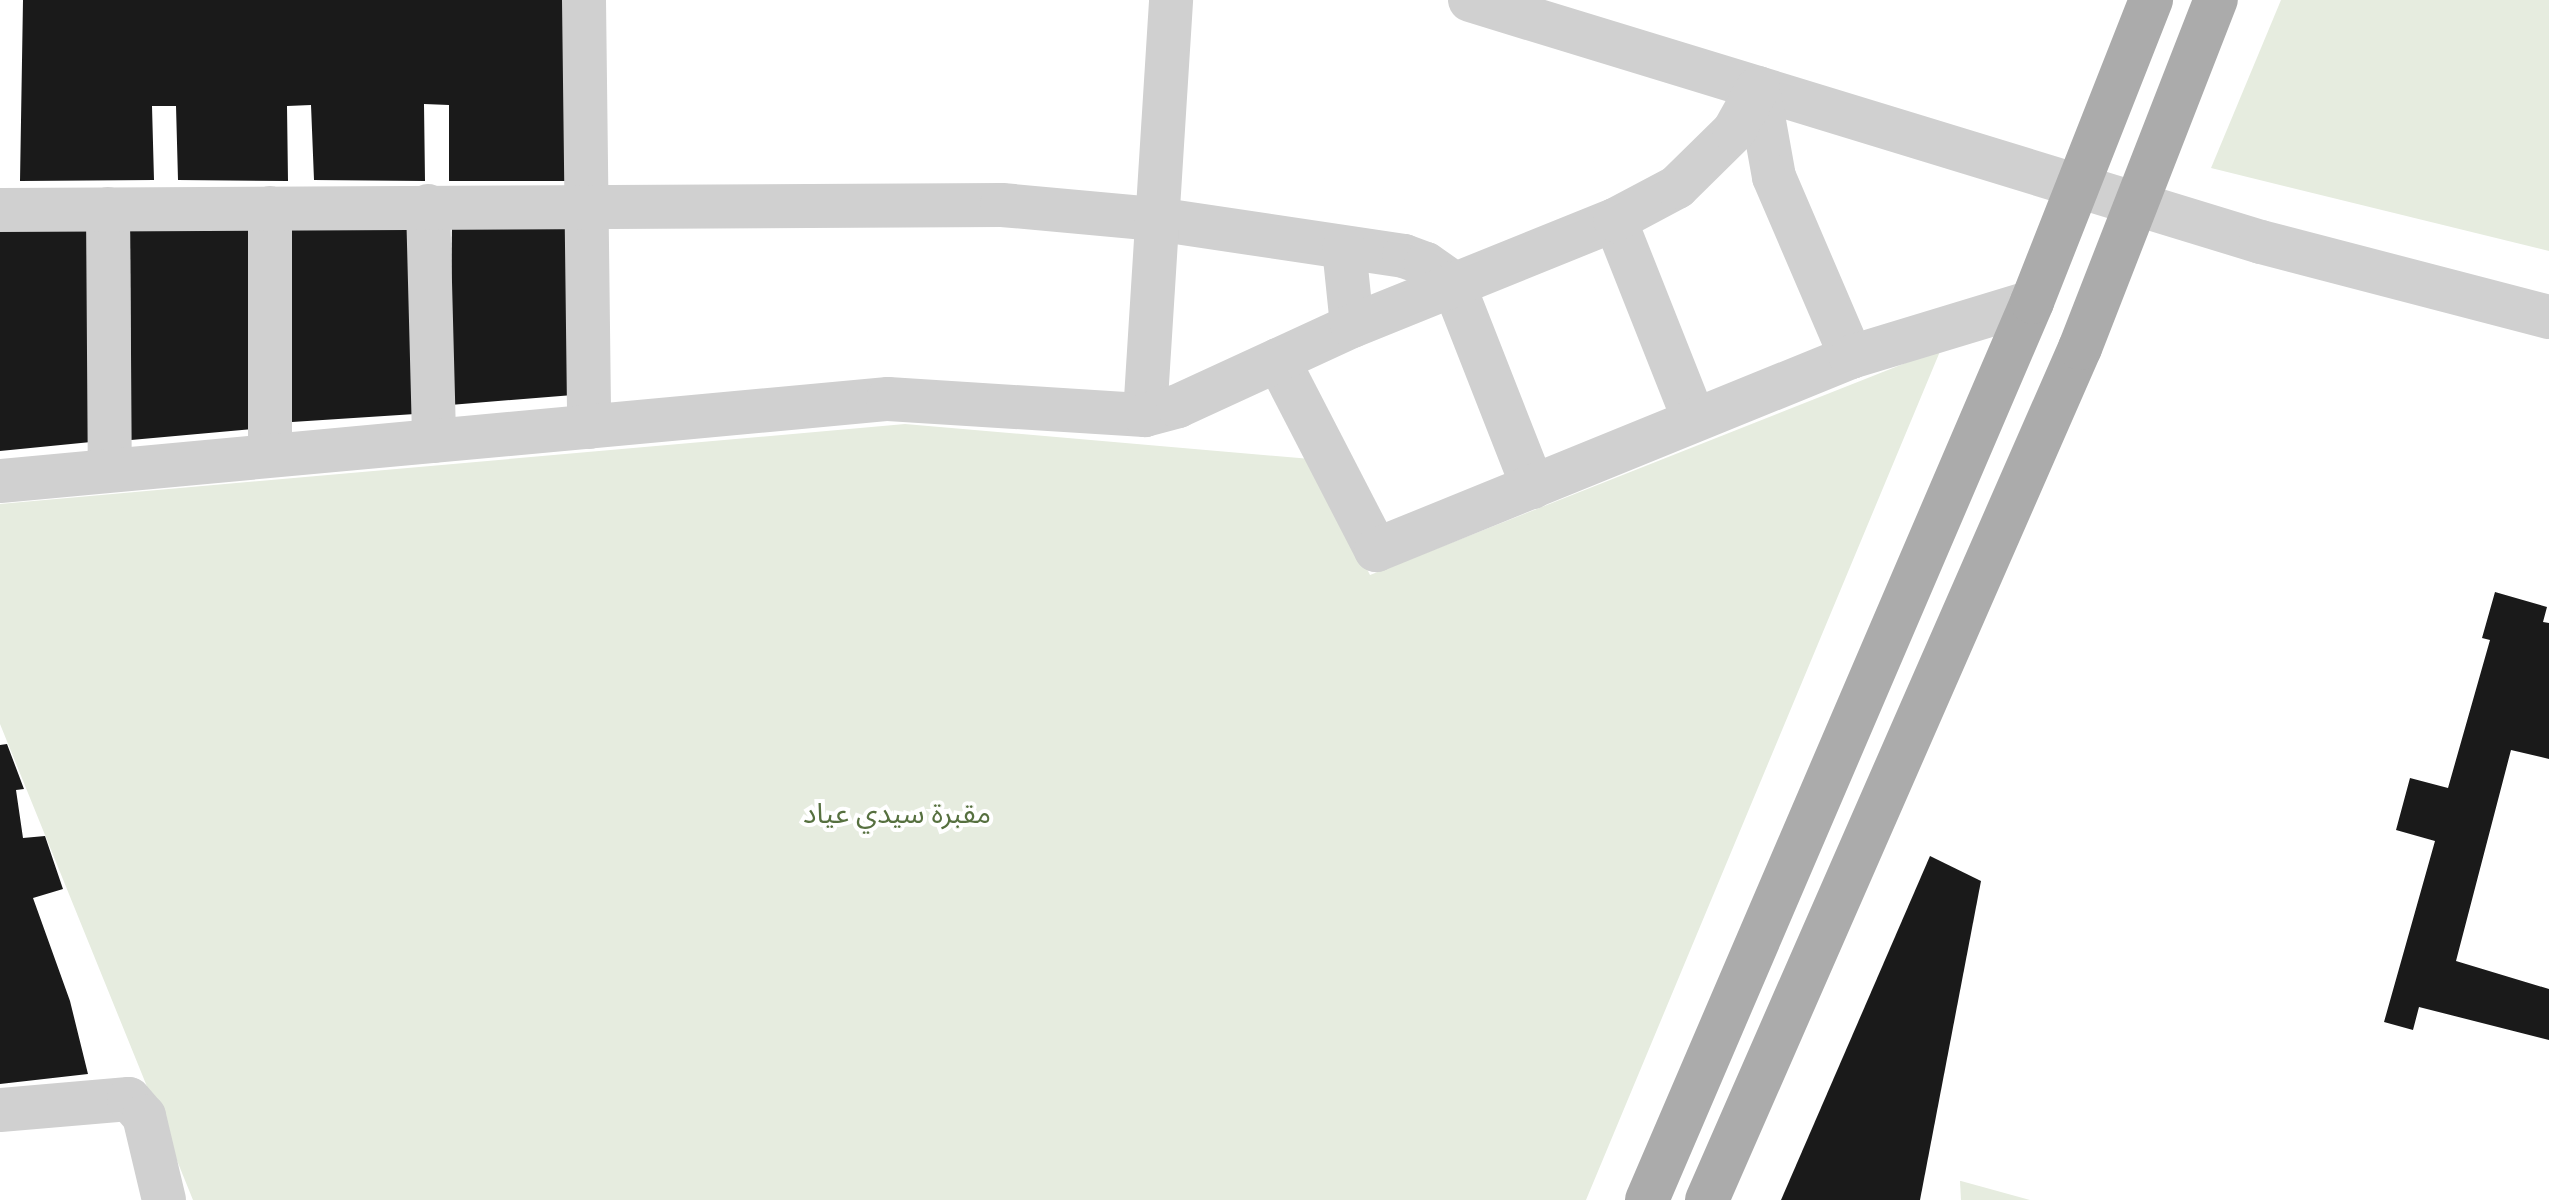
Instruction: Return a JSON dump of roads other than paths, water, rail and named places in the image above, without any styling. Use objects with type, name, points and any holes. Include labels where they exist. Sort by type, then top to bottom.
[{"type":"main road","points":[[1647,1200],[2032,302],[2151,0]]},
{"type":"main road","points":[[1707,1200],[2080,348],[2216,0]]},
{"type":"street","points":[[584,0],[589,427]]},
{"type":"street","points":[[1145,415],[1171,0]]},
{"type":"street","points":[[1470,0],[1563,14],[1758,88],[2261,242],[2549,317]]},
{"type":"street","points":[[0,481],[270,453],[888,399],[1145,415],[1178,406],[1453,283],[1615,220],[1677,187],[1705,163],[1734,131],[1758,88]]},
{"type":"street","points":[[1758,88],[1774,177],[1851,357]]},
{"type":"street","points":[[0,210],[970,204],[1156,219],[1404,256],[1453,283],[1533,487]]},
{"type":"street","points":[[428,206],[434,441]]},
{"type":"street","points":[[270,208],[270,453]]},
{"type":"street","points":[[108,209],[110,468]]},
{"type":"street","points":[[1615,220],[1694,420]]},
{"type":"street","points":[[1344,248],[1352,326]]},
{"type":"street","points":[[1278,360],[1376,550],[1851,357],[2032,302]]},
{"type":"street","points":[[0,1110],[129,1099],[144,1116],[164,1200]]},
{"type":"park label","name":"مقبرة سيدي عياد","points":[[897,813]]}]
